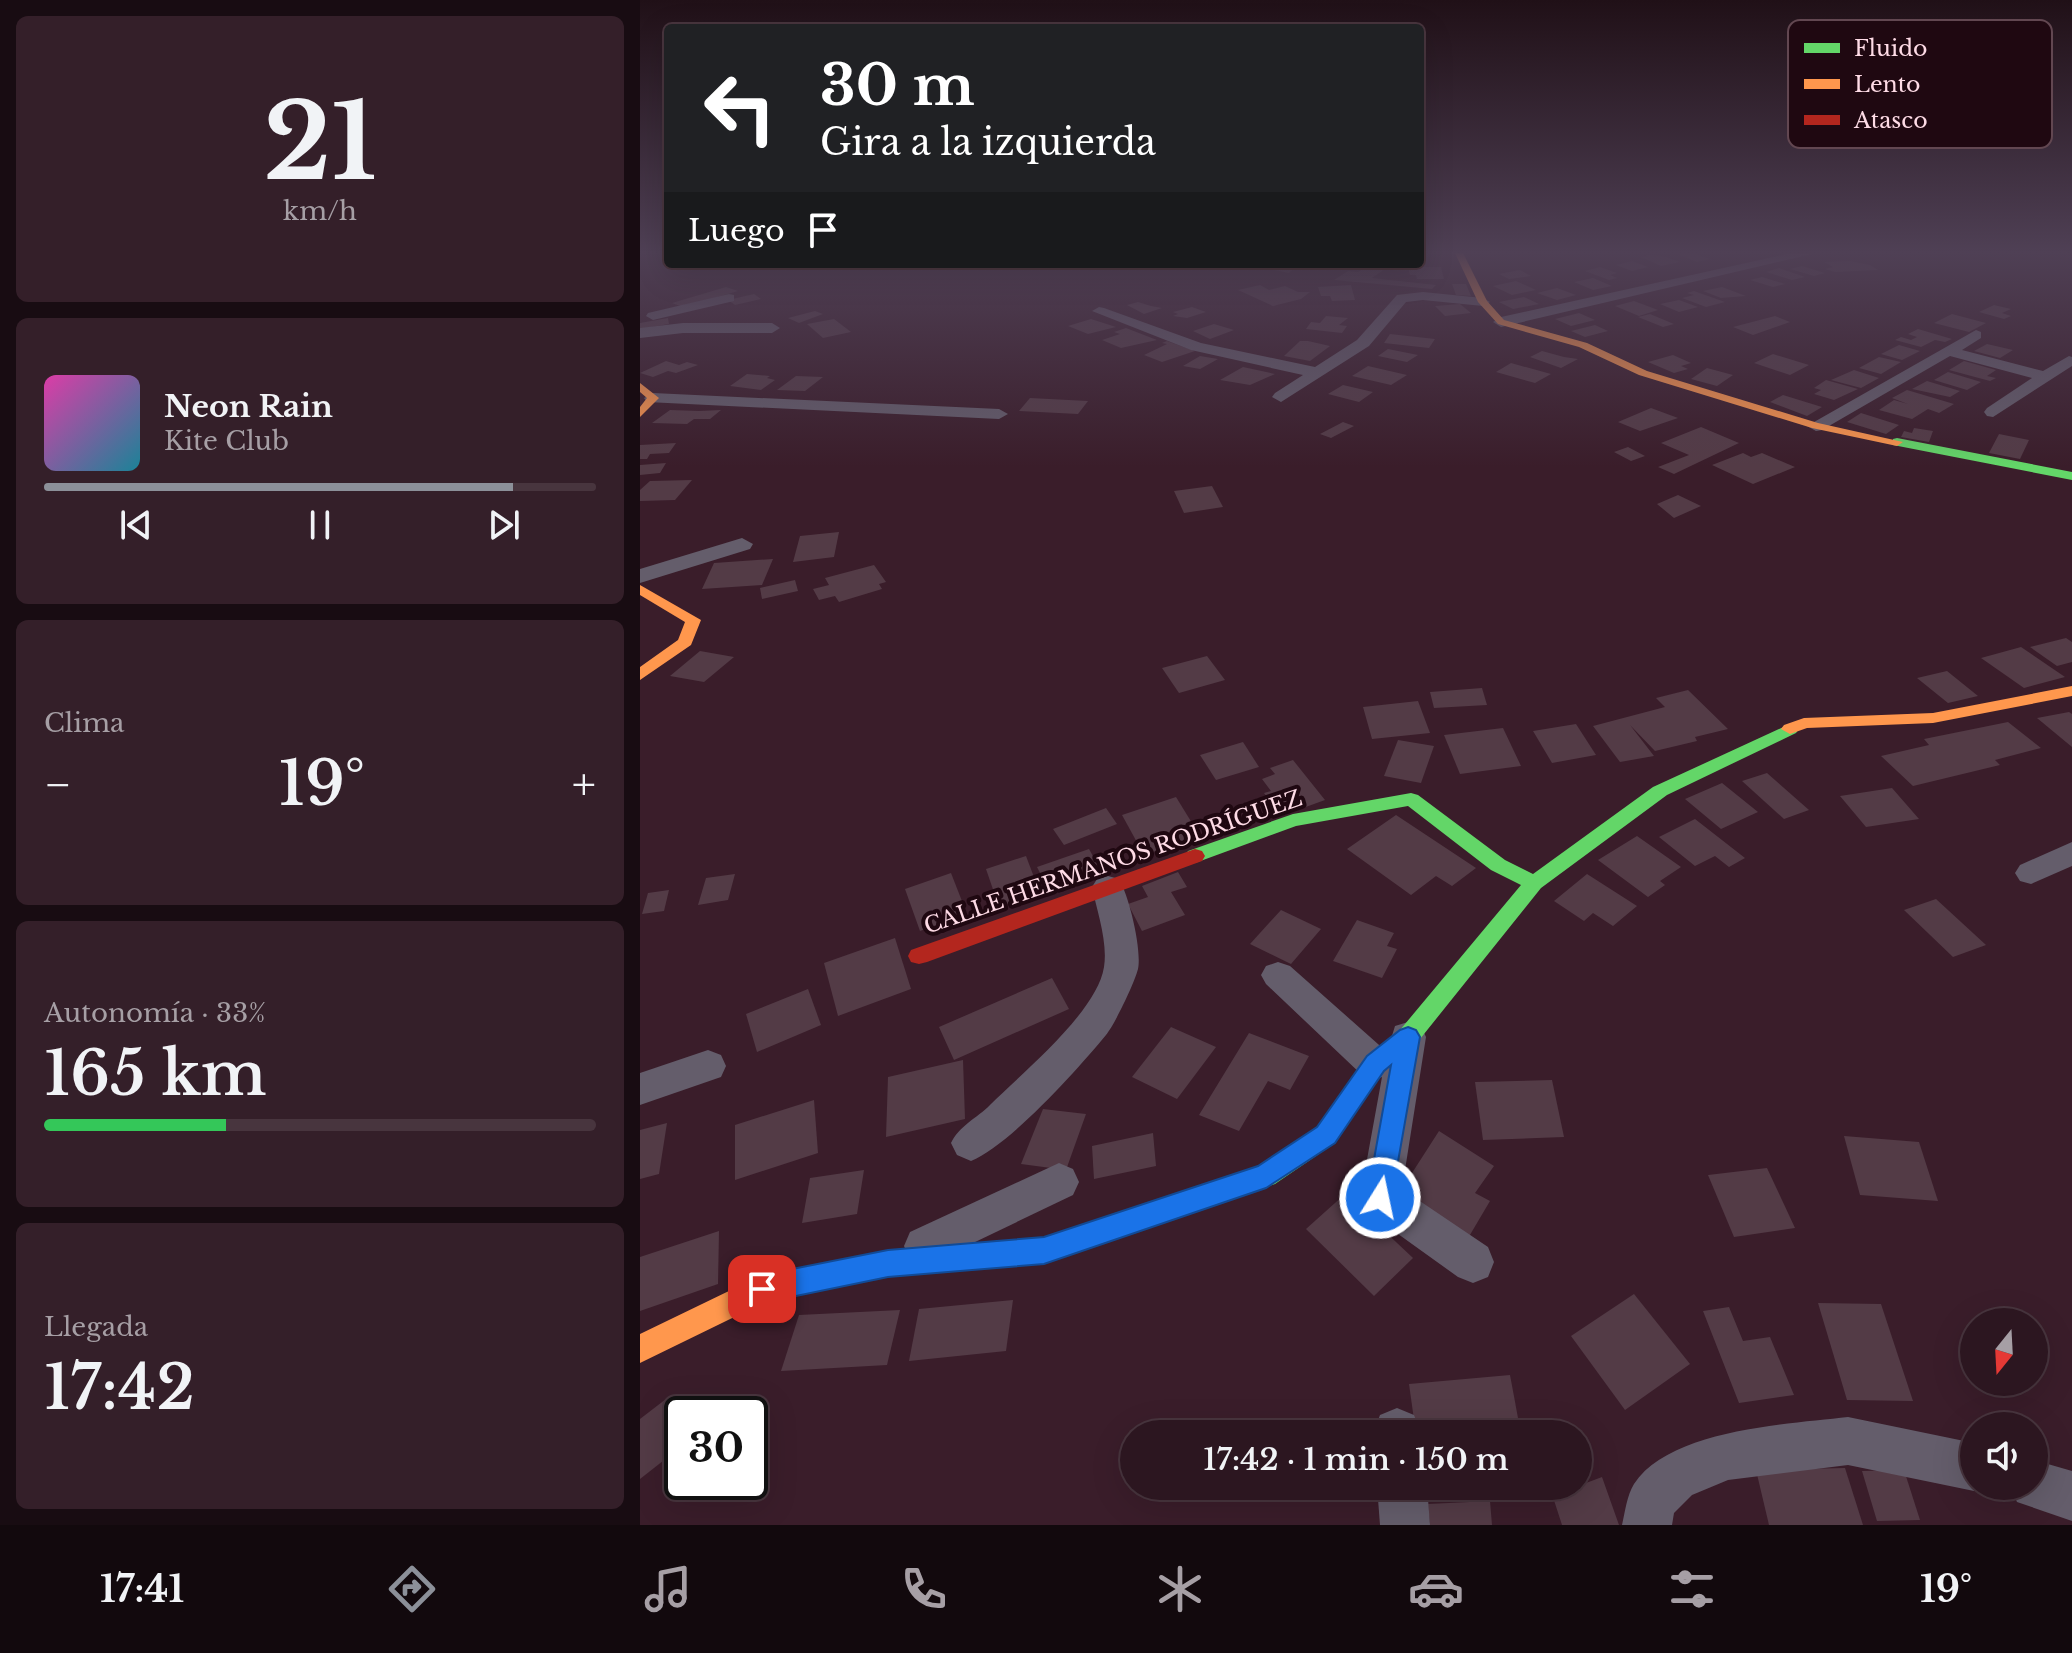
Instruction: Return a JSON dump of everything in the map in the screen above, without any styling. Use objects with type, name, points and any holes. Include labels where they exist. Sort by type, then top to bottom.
[{"type":"street","points":[[1135,324],[1197,347],[1318,373]]},
{"type":"street","points":[[1281,397],[1363,343],[1379,324]]},
{"type":"street","points":[[1509,324],[1583,345],[1643,373],[1816,426],[2072,476]]},
{"type":"street","points":[[640,333],[683,328],[772,328]]},
{"type":"street","points":[[1816,426],[1976,335]]},
{"type":"street","points":[[1948,351],[2046,377]]},
{"type":"street","points":[[1993,412],[2069,361]]},
{"type":"street","points":[[640,414],[647,392],[999,414]]},
{"type":"street","points":[[640,576],[742,544]]},
{"type":"street","points":[[640,589],[693,620],[685,642],[640,675]]},
{"type":"street","points":[[640,1349],[762,1289],[888,1264],[1044,1251],[1266,1176],[1326,1135],[1375,1064],[1408,1037],[1534,883],[1660,791],[1804,723],[1933,718],[2072,691]]},
{"type":"street","name":"CALLE HERMANOS RODRÍGUEZ","points":[[919,956],[1293,820],[1411,799],[1498,865],[1534,883]]},
{"type":"street","points":[[2031,873],[2072,853]]},
{"type":"street","points":[[971,1143],[1013,1109],[1095,1023],[1121,968],[1119,937],[1108,887]]},
{"type":"street","points":[[1278,975],[1375,1064]]},
{"type":"street","points":[[1408,1037],[1380,1198],[1473,1262]]},
{"type":"street","points":[[640,1089],[708,1066]]},
{"type":"street","points":[[888,1264],[1059,1182]]},
{"type":"street","points":[[1647,1525],[1652,1501],[1675,1477],[1728,1456],[1848,1441],[1960,1464]]},
{"type":"street","points":[[2048,1489],[2072,1496]]},
{"type":"street","points":[[1403,1500],[1405,1525]]},
{"type":"building","points":[[640,324],[668,324],[640,329]]},
{"type":"building","points":[[807,324],[841,324],[851,332],[823,338]]},
{"type":"building","points":[[1107,324],[1116,327],[1088,334],[1068,326]]},
{"type":"building","points":[[1214,324],[1234,330],[1210,339],[1193,331]]},
{"type":"building","points":[[1309,324],[1347,326],[1342,333],[1306,329]]},
{"type":"building","points":[[1744,324],[1784,324],[1753,335],[1733,327]]},
{"type":"building","points":[[1939,324],[1984,324],[1969,332]]},
{"type":"building","points":[[1595,325],[1608,331],[1585,337],[1571,331]]},
{"type":"building","points":[[1126,328],[1157,340],[1121,348],[1102,340],[1120,334],[1114,332]]},
{"type":"building","points":[[1918,329],[1952,339],[1945,342],[1935,340],[1921,347],[1895,340],[1901,337],[1911,340],[1917,337],[1908,334]]},
{"type":"building","points":[[1390,334],[1435,339],[1429,348],[1384,343]]},
{"type":"building","points":[[1167,341],[1195,351],[1162,362],[1144,355],[1167,344],[1162,343]]},
{"type":"building","points":[[1300,341],[1330,346],[1310,361],[1284,356]]},
{"type":"building","points":[[1987,344],[2013,350],[2000,358],[1974,351]]},
{"type":"building","points":[[1899,345],[1920,351],[1902,360],[1881,354]]},
{"type":"building","points":[[1388,349],[1418,355],[1407,362],[1378,356]]},
{"type":"building","points":[[1542,351],[1578,359],[1561,368],[1530,357]]},
{"type":"building","points":[[1773,354],[1809,365],[1790,375],[1754,363]]},
{"type":"building","points":[[1673,355],[1691,363],[1681,366],[1688,369],[1674,373],[1648,362]]},
{"type":"building","points":[[1200,356],[1218,359],[1200,369],[1183,366]]},
{"type":"building","points":[[1879,357],[1901,362],[1881,374],[1859,368]]},
{"type":"building","points":[[666,361],[698,365],[653,377],[640,373]]},
{"type":"building","points":[[1964,361],[1996,370],[1987,376],[1996,378],[1990,381],[1949,370]]},
{"type":"building","points":[[1511,363],[1551,374],[1535,383],[1496,372]]},
{"type":"building","points":[[1368,366],[1407,375],[1391,385],[1352,376]]},
{"type":"building","points":[[1243,367],[1275,374],[1250,385],[1220,380]]},
{"type":"building","points":[[1707,368],[1733,375],[1717,386],[1691,379]]},
{"type":"building","points":[[1854,370],[1879,378],[1861,388],[1831,380]]},
{"type":"building","points":[[1948,372],[1981,382],[1967,390],[1934,380]]},
{"type":"building","points":[[747,374],[770,376],[767,378],[775,380],[761,390],[730,386]]},
{"type":"building","points":[[796,376],[823,377],[805,391],[777,390]]},
{"type":"building","points":[[1826,380],[1858,389],[1834,400],[1814,394],[1821,390],[1814,388]]},
{"type":"building","points":[[1927,381],[1960,391],[1950,397],[1912,389]]},
{"type":"building","points":[[1343,385],[1373,392],[1359,402],[1328,394]]},
{"type":"building","points":[[1907,390],[1954,404],[1939,413],[1928,409],[1912,419],[1879,410],[1894,400],[1908,404],[1892,398]]},
{"type":"building","points":[[1783,395],[1822,407],[1807,416],[1770,402]]},
{"type":"building","points":[[1030,398],[1088,401],[1078,414],[1019,411]]},
{"type":"building","points":[[1651,408],[1678,418],[1640,431],[1618,422]]},
{"type":"building","points":[[670,410],[721,410],[710,419],[694,419],[687,424],[652,423]]},
{"type":"building","points":[[1861,413],[1899,425],[1886,434],[1847,422]]},
{"type":"building","points":[[1343,422],[1354,426],[1331,438],[1320,434]]},
{"type":"building","points":[[1701,427],[1739,443],[1674,474],[1658,467],[1689,455],[1661,443]]},
{"type":"building","points":[[1914,428],[1933,431],[1929,442],[1901,437],[1904,431],[1912,433]]},
{"type":"building","points":[[1999,434],[2029,440],[2020,459],[1989,453]]},
{"type":"building","points":[[676,443],[669,453],[650,454],[647,459],[640,459],[640,445]]},
{"type":"building","points":[[1628,447],[1645,456],[1631,461],[1614,452]]},
{"type":"building","points":[[1743,453],[1751,457],[1762,453],[1795,467],[1753,484],[1712,465]]},
{"type":"building","points":[[666,463],[660,473],[640,475],[640,465]]},
{"type":"building","points":[[692,480],[675,500],[640,501],[640,490],[650,481]]},
{"type":"building","points":[[1212,486],[1223,507],[1184,513],[1174,491]]},
{"type":"building","points":[[1678,495],[1701,506],[1674,518],[1657,504]]},
{"type":"building","points":[[839,532],[834,557],[793,562],[800,536]]},
{"type":"building","points":[[773,559],[762,585],[702,589],[714,563]]},
{"type":"building","points":[[874,565],[886,582],[879,584],[882,589],[839,602],[835,596],[819,600],[813,589],[829,585],[825,578]]},
{"type":"building","points":[[795,580],[798,591],[762,599],[760,588]]},
{"type":"building","points":[[2066,638],[2072,642],[2072,662],[2057,666],[2030,647]]},
{"type":"building","points":[[2021,647],[2065,677],[2024,688],[1981,658]]},
{"type":"building","points":[[700,651],[734,657],[704,682],[670,676]]},
{"type":"building","points":[[1207,656],[1225,680],[1179,693],[1162,668]]},
{"type":"building","points":[[1947,671],[1978,696],[1948,703],[1917,678]]},
{"type":"building","points":[[1482,688],[1487,705],[1434,708],[1430,692]]},
{"type":"building","points":[[1688,690],[1728,729],[1695,737],[1697,741],[1655,751],[1630,725],[1654,756],[1620,762],[1593,726],[1665,707],[1656,698]]},
{"type":"building","points":[[1418,701],[1430,733],[1372,739],[1363,707]]},
{"type":"building","points":[[2072,714],[2072,747],[2037,718]]},
{"type":"building","points":[[2008,722],[2041,748],[1995,760],[2000,765],[1913,786],[1881,756],[1929,745],[1924,739]]},
{"type":"building","points":[[1576,724],[1596,755],[1552,763],[1533,731]]},
{"type":"building","points":[[1503,728],[1521,766],[1460,774],[1444,735]]},
{"type":"building","points":[[1398,740],[1434,746],[1421,783],[1384,776]]},
{"type":"building","points":[[1243,742],[1259,767],[1216,780],[1200,755]]},
{"type":"building","points":[[1293,760],[1325,800],[1281,816],[1264,793],[1271,791],[1262,779],[1275,774],[1270,768]]},
{"type":"building","points":[[1767,773],[1809,810],[1784,819],[1742,781]]},
{"type":"building","points":[[1722,783],[1758,812],[1721,829],[1685,799]]},
{"type":"building","points":[[1892,788],[1919,819],[1866,827],[1840,796]]},
{"type":"building","points":[[1176,797],[1200,836],[1144,855],[1122,815]]},
{"type":"building","points":[[1106,808],[1117,824],[1064,845],[1053,829]]},
{"type":"building","points":[[1396,815],[1476,868],[1452,886],[1436,876],[1411,895],[1347,849]]},
{"type":"building","points":[[1695,819],[1745,858],[1729,867],[1715,856],[1695,866],[1659,837]]},
{"type":"building","points":[[1637,836],[1681,867],[1660,881],[1665,885],[1648,897],[1598,860]]},
{"type":"building","points":[[1089,849],[1104,876],[1051,895],[1037,867]]},
{"type":"building","points":[[1026,856],[1040,893],[999,907],[986,869]]},
{"type":"building","points":[[1178,872],[1187,887],[1171,892],[1185,915],[1142,931],[1128,904],[1148,897],[1142,886]]},
{"type":"building","points":[[951,873],[967,914],[920,931],[905,889]]},
{"type":"building","points":[[735,874],[728,900],[698,905],[706,878]]},
{"type":"building","points":[[1587,874],[1637,906],[1613,926],[1593,913],[1584,921],[1554,901]]},
{"type":"building","points":[[669,890],[664,911],[642,914],[648,893]]},
{"type":"building","points":[[1936,899],[1986,945],[1953,957],[1904,910]]},
{"type":"building","points":[[1281,910],[1321,929],[1291,964],[1250,944]]},
{"type":"building","points":[[1357,920],[1394,933],[1387,946],[1397,949],[1382,978],[1333,961]]},
{"type":"building","points":[[895,938],[911,989],[838,1016],[824,963]]},
{"type":"building","points":[[1052,978],[1069,1009],[954,1060],[939,1027]]},
{"type":"building","points":[[808,989],[821,1025],[757,1052],[746,1014]]},
{"type":"building","points":[[1171,1027],[1216,1047],[1177,1099],[1132,1077]]},
{"type":"building","points":[[1249,1033],[1309,1056],[1290,1090],[1268,1081],[1239,1131],[1199,1115]]},
{"type":"building","points":[[963,1060],[965,1119],[886,1137],[888,1077]]},
{"type":"building","points":[[1552,1080],[1564,1137],[1483,1140],[1475,1082]]},
{"type":"building","points":[[814,1100],[818,1153],[735,1180],[735,1125]]},
{"type":"building","points":[[1043,1109],[1086,1114],[1066,1170],[1021,1164]]},
{"type":"building","points":[[667,1123],[659,1174],[640,1179],[640,1130]]},
{"type":"building","points":[[1439,1131],[1494,1166],[1475,1193],[1490,1201],[1464,1245],[1394,1201]]},
{"type":"building","points":[[1153,1133],[1156,1166],[1094,1179],[1092,1146]]},
{"type":"building","points":[[1844,1136],[1919,1142],[1938,1201],[1860,1195]]},
{"type":"building","points":[[1767,1168],[1795,1228],[1734,1237],[1708,1175]]},
{"type":"building","points":[[864,1170],[857,1214],[802,1223],[810,1178]]},
{"type":"building","points":[[1345,1194],[1413,1258],[1374,1296],[1306,1229]]},
{"type":"building","points":[[719,1231],[718,1284],[640,1311],[640,1257]]},
{"type":"building","points":[[1634,1294],[1690,1364],[1625,1410],[1571,1336]]},
{"type":"building","points":[[1013,1300],[1006,1351],[909,1361],[919,1309]]},
{"type":"building","points":[[1818,1303],[1881,1304],[1913,1401],[1847,1400]]},
{"type":"building","points":[[1729,1307],[1743,1341],[1770,1337],[1794,1395],[1739,1403],[1703,1311]]},
{"type":"building","points":[[900,1310],[887,1365],[781,1371],[799,1315]]},
{"type":"building","points":[[1510,1375],[1518,1420],[1414,1420],[1409,1384]]},
{"type":"building","points":[[664,1401],[664,1460],[640,1479],[640,1419]]},
{"type":"building","points":[[1845,1468],[1863,1525],[1769,1525],[1756,1470]]},
{"type":"building","points":[[1904,1470],[1920,1520],[1877,1521],[1862,1471]]},
{"type":"building","points":[[1602,1477],[1619,1525],[1562,1525],[1554,1500],[1592,1500],[1592,1481]]},
{"type":"building","points":[[1490,1501],[1492,1525],[1430,1525],[1428,1504]]},
{"type":"traffic: fast","points":[[1897,442],[2072,476]]},
{"type":"traffic: fast","points":[[1214,1194],[1266,1176],[1326,1135],[1375,1064],[1408,1037],[1534,883],[1660,791],[1790,729]]},
{"type":"traffic: fast","points":[[1195,856],[1293,820],[1411,799],[1498,865],[1534,883]]},
{"type":"traffic: slow","points":[[1509,324],[1583,345],[1643,373],[1816,426],[1897,442]]},
{"type":"traffic: slow","points":[[640,386],[653,398],[640,414]]},
{"type":"traffic: slow","points":[[640,589],[693,620],[685,642],[640,675]]},
{"type":"traffic: slow","points":[[1790,729],[1804,723],[1933,718],[2072,691]]},
{"type":"traffic: slow","points":[[640,1349],[762,1289],[888,1264],[1044,1251],[1214,1194]]},
{"type":"traffic: jam","points":[[919,956],[1195,856]]},
{"type":"route","points":[[762,1289],[888,1264],[1044,1251],[1266,1176],[1326,1135],[1375,1064],[1408,1037],[1380,1198]]}]
